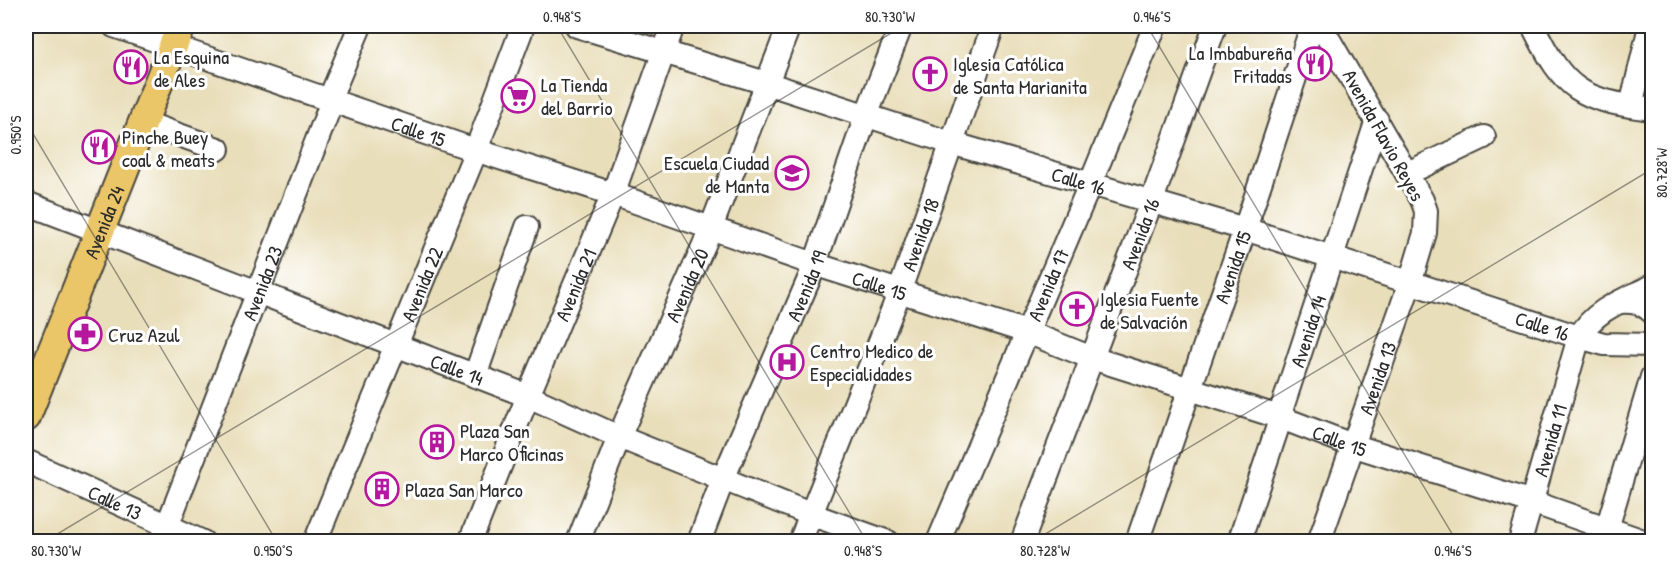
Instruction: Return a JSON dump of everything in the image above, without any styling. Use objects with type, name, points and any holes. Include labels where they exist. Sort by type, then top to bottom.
[{"type":"main road","name":"Avenida 24","points":[[26,417],[177,36]]},
{"type":"street","name":"Calle 15","points":[[114,26],[177,36],[330,99],[475,150],[613,194],[814,264],[1027,332],[1092,358],[1279,417],[1352,445],[1532,502],[1604,535],[1646,542]]},
{"type":"street","name":"Avenida 23","points":[[164,533],[360,26]]},
{"type":"street","name":"Avenida 22","points":[[315,542],[475,150],[523,26]]},
{"type":"street","name":"Calle 16","points":[[577,26],[766,82],[951,143],[1152,200],[1579,337],[1604,344],[1653,345]]},
{"type":"street","name":"Avenida 21","points":[[470,542],[528,396],[613,194],[673,26]]},
{"type":"street","name":"Avenida 20","points":[[578,542],[619,437],[707,238],[789,26]]},
{"type":"street","name":"Avenida 19","points":[[699,542],[723,479],[814,264],[866,116],[901,26]]},
{"type":"street","name":"Avenida 18","points":[[800,542],[900,292],[993,26]]},
{"type":"street","name":"Avenida 17","points":[[938,542],[1155,26]]},
{"type":"street","name":"Avenida 16","points":[[1022,542],[1152,200],[1215,26]]},
{"type":"street","name":"Avenida 15","points":[[1137,542],[1312,26]]},
{"type":"street","name":"Avenida Flavio Reyes","points":[[1321,26],[1422,200],[1427,224],[1410,283]]},
{"type":"street","points":[[1533,26],[1551,62],[1565,79],[1586,95],[1608,103],[1642,107],[1650,26]]},
{"type":"street","name":"Avenida 14","points":[[1239,542],[1377,120]]},
{"type":"street","points":[[143,122],[218,149]]},
{"type":"street","points":[[1408,173],[1484,137]]},
{"type":"street","name":"Calle 14","points":[[26,203],[395,347],[528,396],[619,437],[888,542]]},
{"type":"street","points":[[475,376],[527,227]]},
{"type":"street","name":"Avenida 13","points":[[1319,542],[1410,283]]},
{"type":"street","name":"Calle 16","points":[[1579,337],[1586,324],[1595,315],[1653,286]]},
{"type":"street","points":[[1620,302],[1631,301],[1645,305],[1653,312]]},
{"type":"street","name":"Avenida 11","points":[[1520,542],[1579,337]]},
{"type":"street","points":[[1604,535],[1653,377]]},
{"type":"street","name":"Calle 13","points":[[26,461],[164,533],[202,542]]},
{"type":"place","name":"La Imbabureña Fritadas","points":[[1315,64]]},
{"type":"place","name":"La Esquina de Ales","points":[[131,67]]},
{"type":"place","name":"Iglesia Católica de Santa Marianita","points":[[930,74]]},
{"type":"place","name":"La Tienda del Barrio","points":[[518,96]]},
{"type":"place","name":"Pinche Buey coal & meats","points":[[99,147]]},
{"type":"place","name":"Escuela Ciudad de Manta","points":[[792,173]]},
{"type":"place","name":"Iglesia Fuente de Salvación","points":[[1077,309]]},
{"type":"place","name":"Cruz Azul","points":[[85,334]]},
{"type":"place","name":"Centro Medico de Especialidades","points":[[787,362]]},
{"type":"place","name":"Plaza San Marco Oficinas","points":[[437,442]]},
{"type":"place","name":"Plaza San Marco","points":[[382,489]]}]
